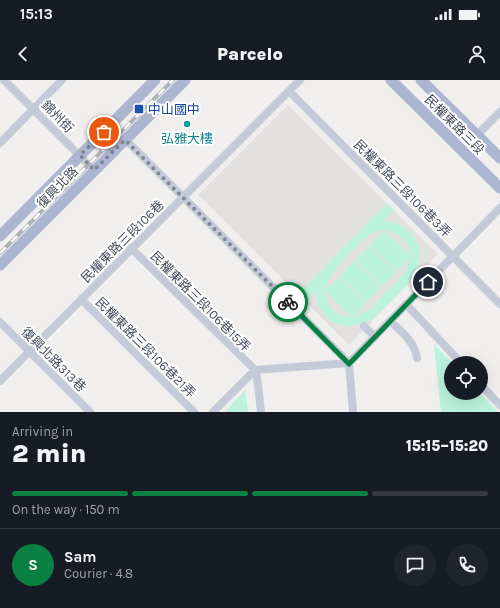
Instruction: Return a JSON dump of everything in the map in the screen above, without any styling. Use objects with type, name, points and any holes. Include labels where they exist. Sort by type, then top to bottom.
[{"type":"main road","name":"復興北路","points":[[1,233],[155,80]]},
{"type":"main road","name":"復興北路","points":[[0,265],[185,80]]},
{"type":"main road","name":"民權東路三段","points":[[391,80],[500,188]]},
{"type":"main road","name":"民權東路三段","points":[[421,80],[477,135],[498,153]]},
{"type":"street","name":"錦州街","points":[[4,80],[94,170]]},
{"type":"street","points":[[0,143],[62,80]]},
{"type":"street","name":"民權東路三段106巷","points":[[0,381],[300,80]]},
{"type":"street","name":"民權東路三段106巷3弄","points":[[289,91],[500,304]]},
{"type":"street","points":[[477,135],[500,112]]},
{"type":"street","points":[[125,140],[349,364],[353,412]]},
{"type":"street","points":[[213,412],[255,370],[349,364],[500,208]]},
{"type":"street","name":"民權東路三段106巷15弄","points":[[131,248],[255,370]]},
{"type":"street","name":"民權東路三段106巷21弄","points":[[81,299],[194,412]]},
{"type":"street","points":[[406,304],[454,356]]},
{"type":"street","points":[[390,321],[410,340],[415,348],[417,358]]},
{"type":"street","name":"復興北路313巷","points":[[0,322],[90,412]]},
{"type":"street","points":[[364,326],[375,337]]},
{"type":"street","points":[[255,370],[261,412]]},
{"type":"street","points":[[488,392],[500,405]]},
{"type":"shaded area","points":[[288,105],[438,254],[349,345],[198,195]]},
{"type":"green space","points":[[387,203],[394,210],[384,221],[396,223],[407,229],[413,236],[419,248],[420,259],[416,271],[409,282],[372,319],[362,324],[343,326],[335,323],[327,318],[317,302],[315,291],[307,299],[300,292]],"holes":[[[384,230],[399,235],[406,242],[411,256]],[[377,231],[383,231],[370,245],[397,271],[410,257],[405,272],[368,311],[353,317],[366,303],[339,277],[325,290],[331,275],[338,266],[354,248]],[[325,291],[351,317],[341,315],[336,312],[330,306]]]},
{"type":"green space","points":[[369,246],[396,272],[382,286],[355,260]]},
{"type":"green space","points":[[354,261],[381,287],[367,302],[340,276]]},
{"type":"green space","points":[[434,344],[445,356],[444,356],[444,400],[487,400],[498,412],[441,412]]},
{"type":"green space","points":[[245,390],[248,412],[225,412]]},
{"type":"railway","points":[[0,253],[173,80]]},
{"type":"way so far","points":[[104,132],[80,155],[94,170],[125,140],[288,302]]},
{"type":"place","name":"中山國中","points":[[139,109]]},
{"type":"place","name":"弘雅大樓","points":[[187,124]]},
{"type":"route","points":[[288,302],[349,364],[428,282]]}]
